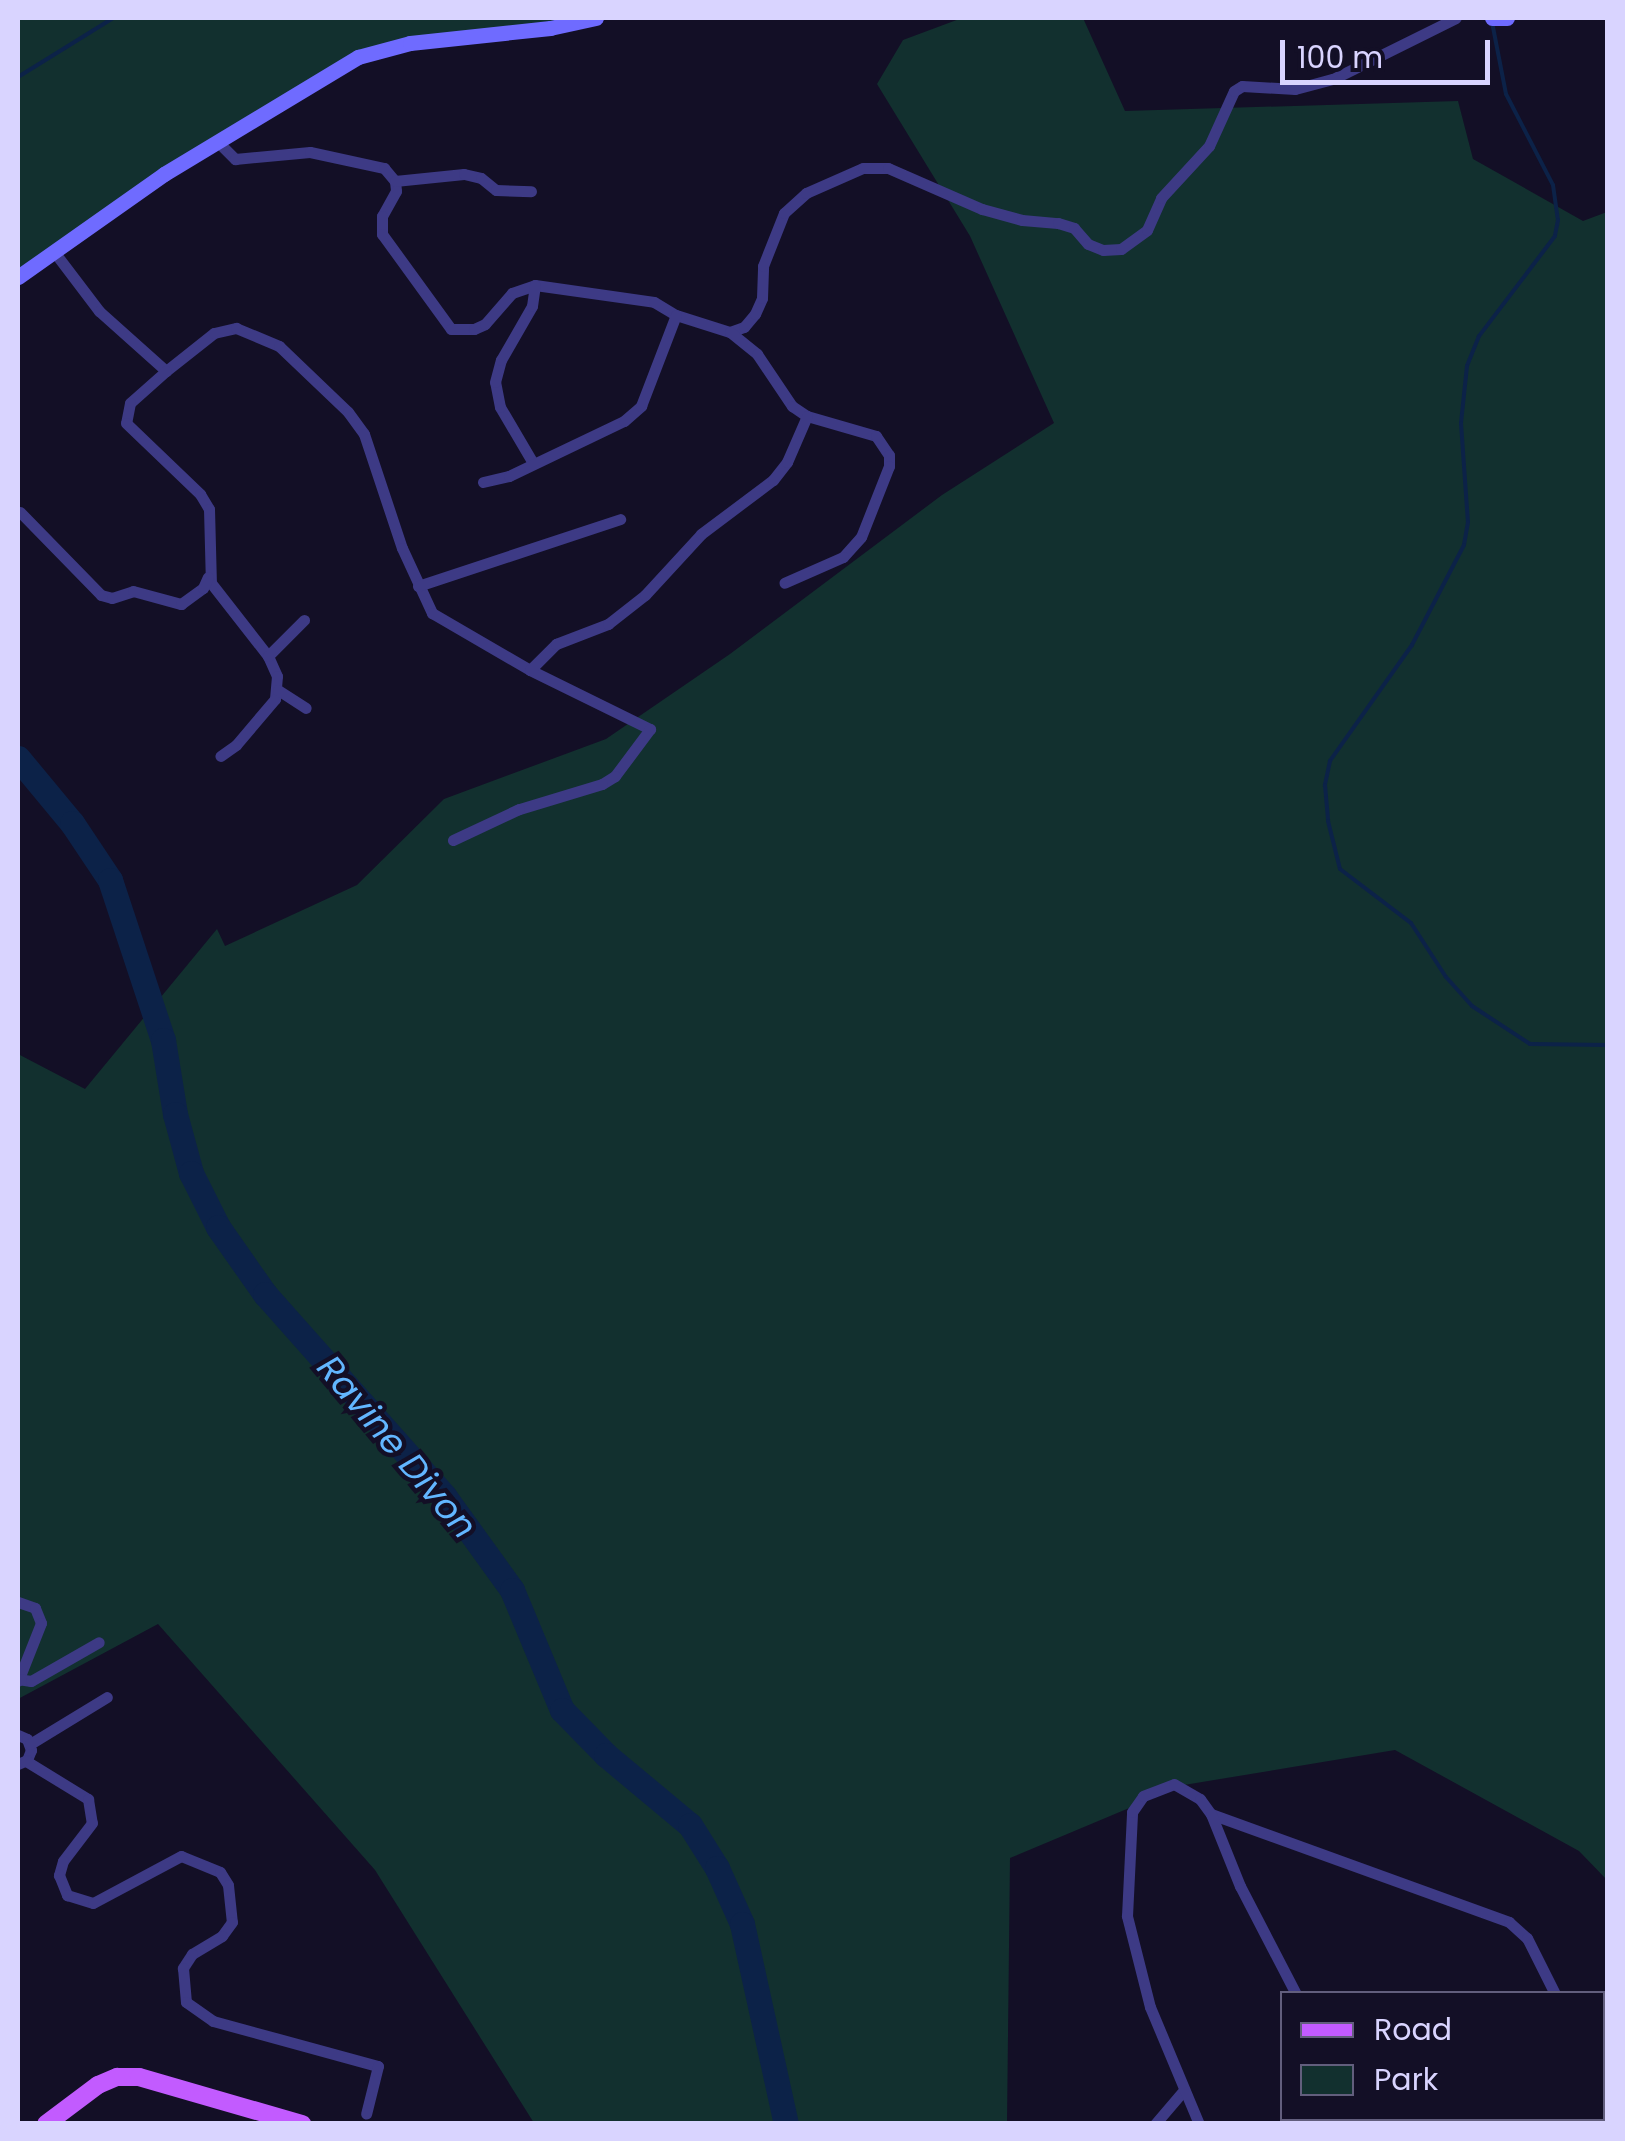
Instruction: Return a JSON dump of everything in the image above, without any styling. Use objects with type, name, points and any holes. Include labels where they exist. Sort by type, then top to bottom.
[{"type":"main road","points":[[46,2124],[98,2085],[117,2077],[138,2076],[302,2124]]},
{"type":"street","points":[[18,277],[164,174],[358,56],[410,42],[550,28],[596,18]]},
{"type":"street","points":[[730,332],[744,327],[759,307],[763,266],[784,213],[806,193],[834,180],[863,168],[888,168],[982,209],[1022,220],[1058,222],[1074,228],[1088,244],[1103,250],[1121,249],[1147,230],[1161,198],[1210,146],[1234,91],[1242,86],[1295,89],[1333,78],[1456,18]]},
{"type":"street","points":[[1492,18],[1507,18]]},
{"type":"street","points":[[219,143],[235,160],[310,152],[384,168],[395,181],[396,191],[382,216],[382,234],[451,330],[474,330],[485,324],[512,293],[535,285],[654,302],[676,315],[730,332],[757,354],[792,406],[806,416],[876,436],[885,443],[889,466],[861,537],[844,557],[784,583]]},
{"type":"street","points":[[395,181],[464,174],[509,193],[531,191]]},
{"type":"street","points":[[55,253],[99,311],[166,371]]},
{"type":"street","points":[[533,463],[500,408],[495,382],[500,360],[532,306],[535,285]]},
{"type":"street","points":[[483,482],[509,476],[624,421],[641,406],[676,315]]},
{"type":"street","points":[[306,708],[278,690],[268,656],[215,593],[209,572],[209,509],[188,482],[126,423],[130,403],[166,371],[214,334],[236,328],[279,346],[348,412],[364,434],[418,586],[432,613],[530,670],[650,729],[615,776],[602,784],[491,820],[452,840]]},
{"type":"street","points":[[530,670],[556,644],[608,624],[644,594],[701,534],[773,480],[787,462],[806,416]]},
{"type":"street","points":[[20,512],[101,596],[112,598],[133,591],[168,604],[181,604],[203,588],[209,572]]},
{"type":"street","points":[[418,586],[620,520]]},
{"type":"street","points":[[268,656],[304,620]]},
{"type":"street","points":[[220,756],[265,713],[278,690]]},
{"type":"street","points":[[18,1602],[35,1608],[41,1623],[18,1680],[31,1681],[99,1642]]},
{"type":"street","points":[[107,1697],[30,1744],[22,1763],[88,1798],[92,1823],[63,1860],[59,1874],[67,1895],[93,1902],[182,1856],[220,1872],[228,1885],[232,1922],[222,1936],[192,1954],[183,1968],[186,2002],[212,2021],[378,2066],[366,2114]]},
{"type":"street","points":[[18,1736],[30,1744]]},
{"type":"street","points":[[1200,2124],[1150,2007],[1127,1916],[1132,1812],[1155,1788],[1174,1784],[1200,1799],[1212,1814],[1240,1886],[1294,1991]]},
{"type":"street","points":[[1212,1814],[1509,1922],[1527,1938],[1553,1991]]},
{"type":"street","points":[[1155,2124],[1184,2090]]},
{"type":"green space","points":[[18,18],[596,18],[358,57],[18,277]]},
{"type":"green space","points":[[962,18],[1083,18],[1125,111],[1458,101],[1473,159],[1583,221],[1607,212],[1607,1880],[1579,1851],[1395,1750],[1184,1785],[1010,1858],[1007,2123],[534,2123],[375,1870],[158,1624],[18,1699],[18,1054],[85,1089],[217,929],[225,946],[357,885],[444,799],[606,739],[730,654],[942,495],[1054,423],[970,236],[877,84],[903,40]]},
{"type":"waterway","points":[[18,77],[113,18]]},
{"type":"waterway","points":[[1492,22],[1506,94],[1553,185],[1558,220],[1555,236],[1479,336],[1467,366],[1461,423],[1468,522],[1464,545],[1412,645],[1330,761],[1325,785],[1328,821],[1340,869],[1411,923],[1446,977],[1472,1006],[1530,1044],[1608,1045]]},
{"type":"waterway","name":"Ravine Divon","points":[[18,758],[72,823],[110,880],[163,1040],[175,1114],[191,1173],[218,1227],[265,1294],[445,1497],[512,1590],[562,1710],[606,1755],[690,1825],[717,1868],[742,1924],[786,2124]]}]
